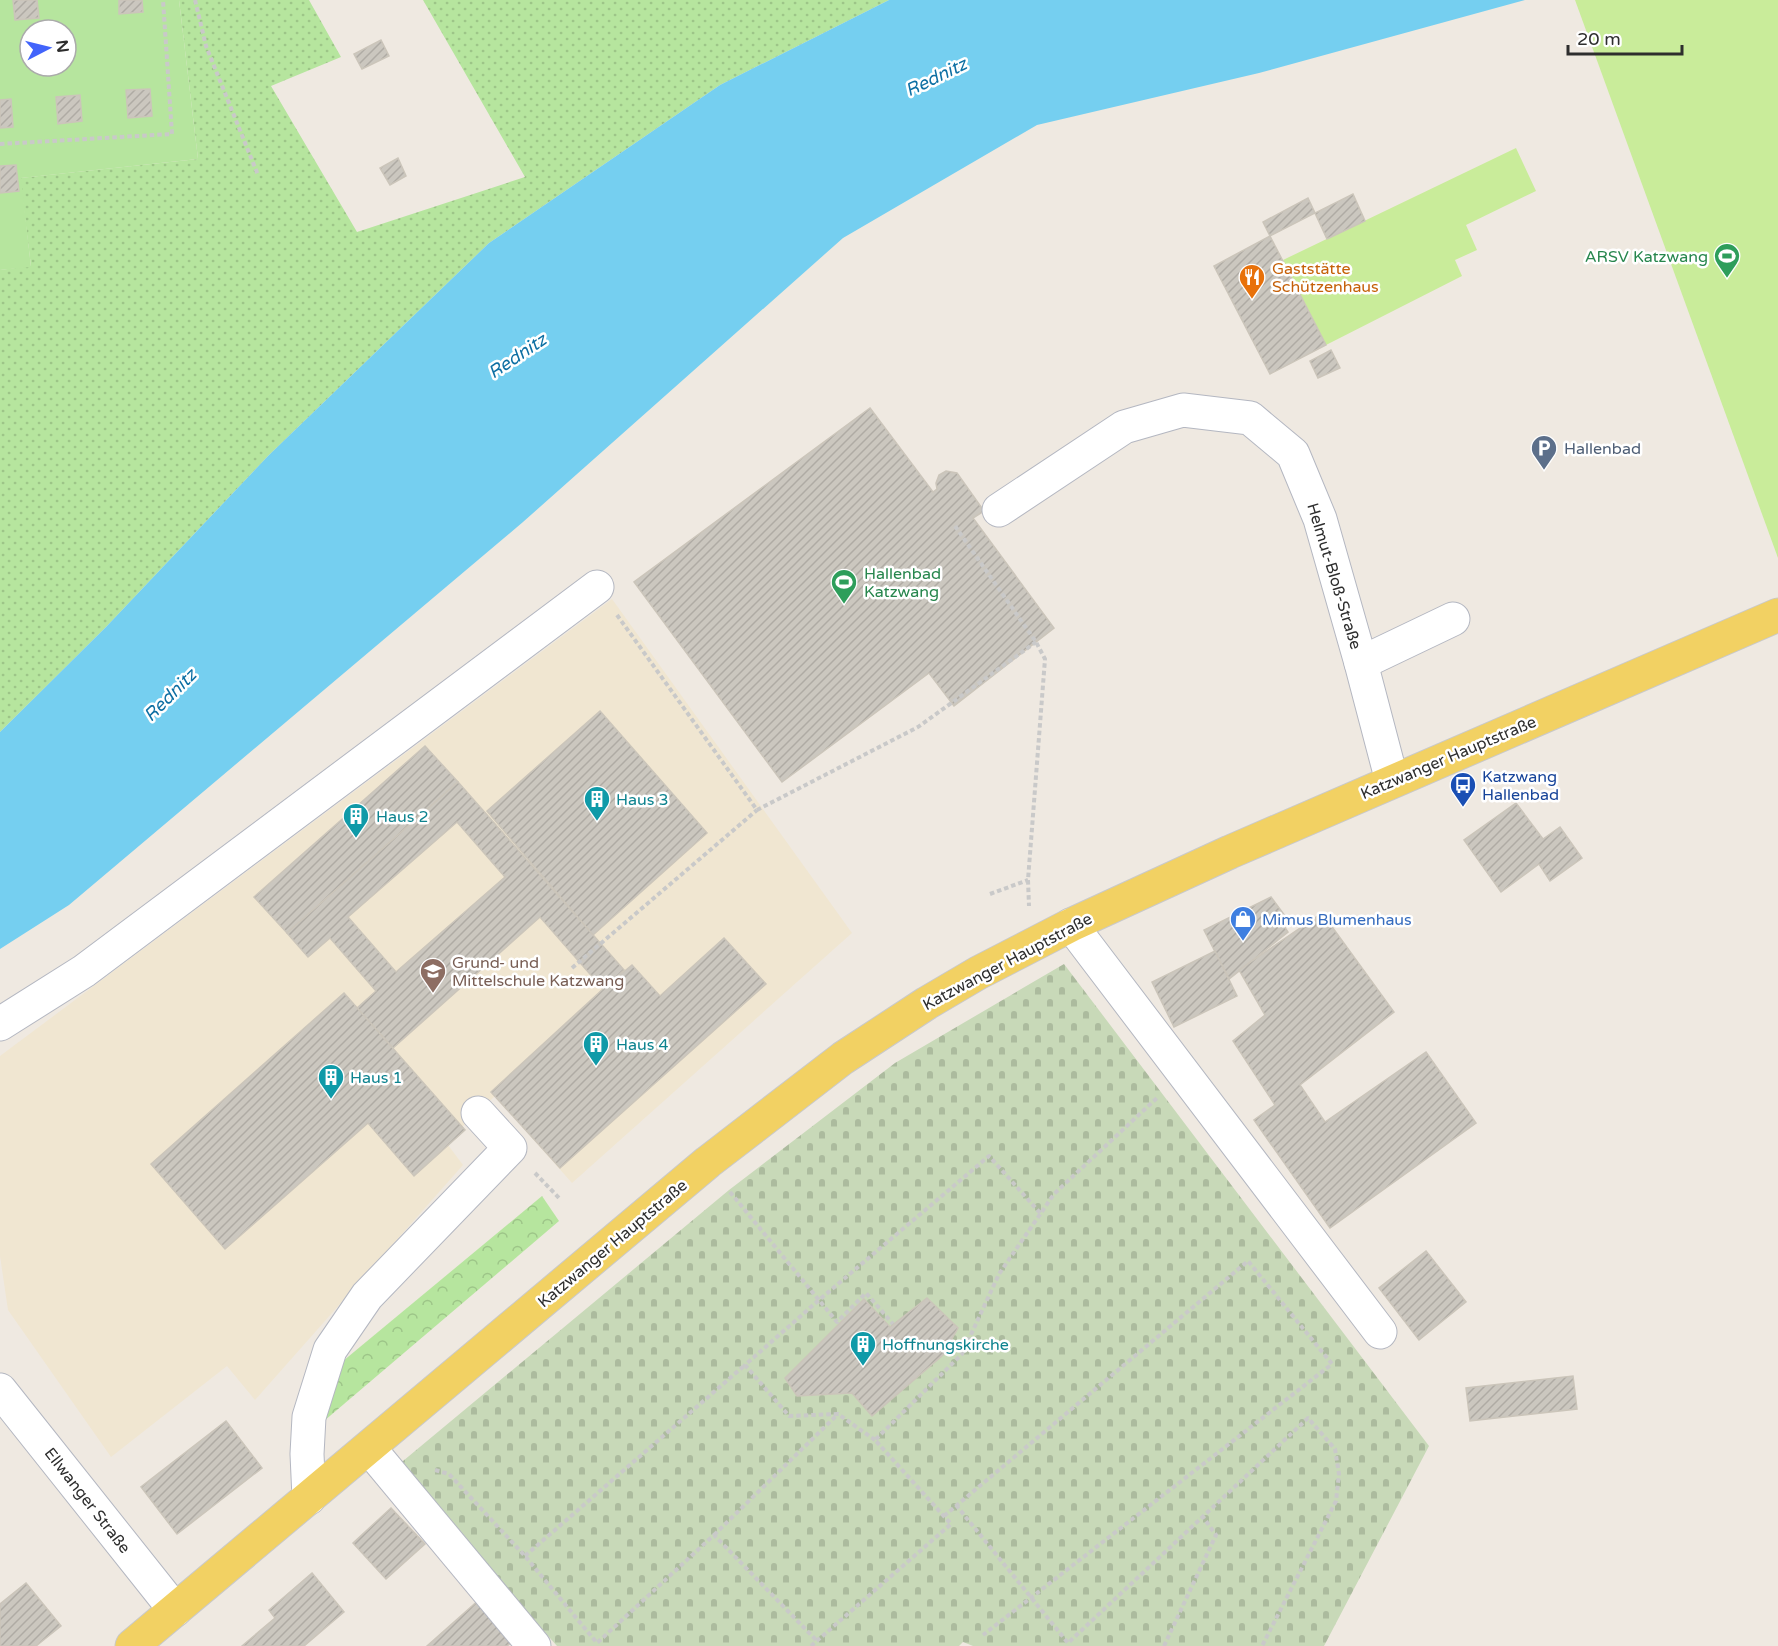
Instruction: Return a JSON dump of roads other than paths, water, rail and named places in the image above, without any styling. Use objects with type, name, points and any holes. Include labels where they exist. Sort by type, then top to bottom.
[{"type":"main road","name":"Katzwanger Hauptstraße","points":[[132,1646],[708,1162],[851,1052],[927,1003],[978,973],[1071,925],[1230,852],[1778,615]]},
{"type":"street","name":"Helmut-Bloß-Straße","points":[[999,510],[1124,426],[1183,410],[1250,418],[1293,454],[1320,519],[1392,782]]},
{"type":"street","points":[[0,1024],[84,970],[597,587]]},
{"type":"street","points":[[1361,663],[1453,619]]},
{"type":"street","points":[[1071,925],[1380,1332]]},
{"type":"street","points":[[309,1498],[307,1454],[309,1417],[330,1350],[367,1296],[510,1148],[478,1113]]},
{"type":"street","name":"Ellwanger Straße","points":[[0,1390],[175,1610]]},
{"type":"street","points":[[369,1448],[534,1646]]},
{"type":"water","name":"Rednitz","points":[[889,0],[1525,0],[1259,73],[1037,125],[843,238],[523,522],[69,905],[0,949],[0,732],[106,627],[268,456],[489,243],[720,85]]},
{"type":"place","name":"ARSV Katzwang","points":[[1727,279]]},
{"type":"place","name":"Gaststätte Schützenhaus","points":[[1252,300]]},
{"type":"place","name":"Hallenbad","points":[[1544,471]]},
{"type":"place","name":"Hallenbad Katzwang","points":[[844,605]]},
{"type":"place","name":"Katzwang Hallenbad","points":[[1463,808]]},
{"type":"place","name":"Haus 3","points":[[597,822]]},
{"type":"place","name":"Haus 2","points":[[356,839]]},
{"type":"place","name":"Mimus Blumenhaus","points":[[1243,942]]},
{"type":"place","name":"Grund- und Mittelschule Katzwang","points":[[433,994]]},
{"type":"place","name":"Haus 4","points":[[596,1067]]},
{"type":"place","name":"Haus 1","points":[[331,1100]]},
{"type":"place","name":"Hoffnungskirche","points":[[863,1367]]}]
